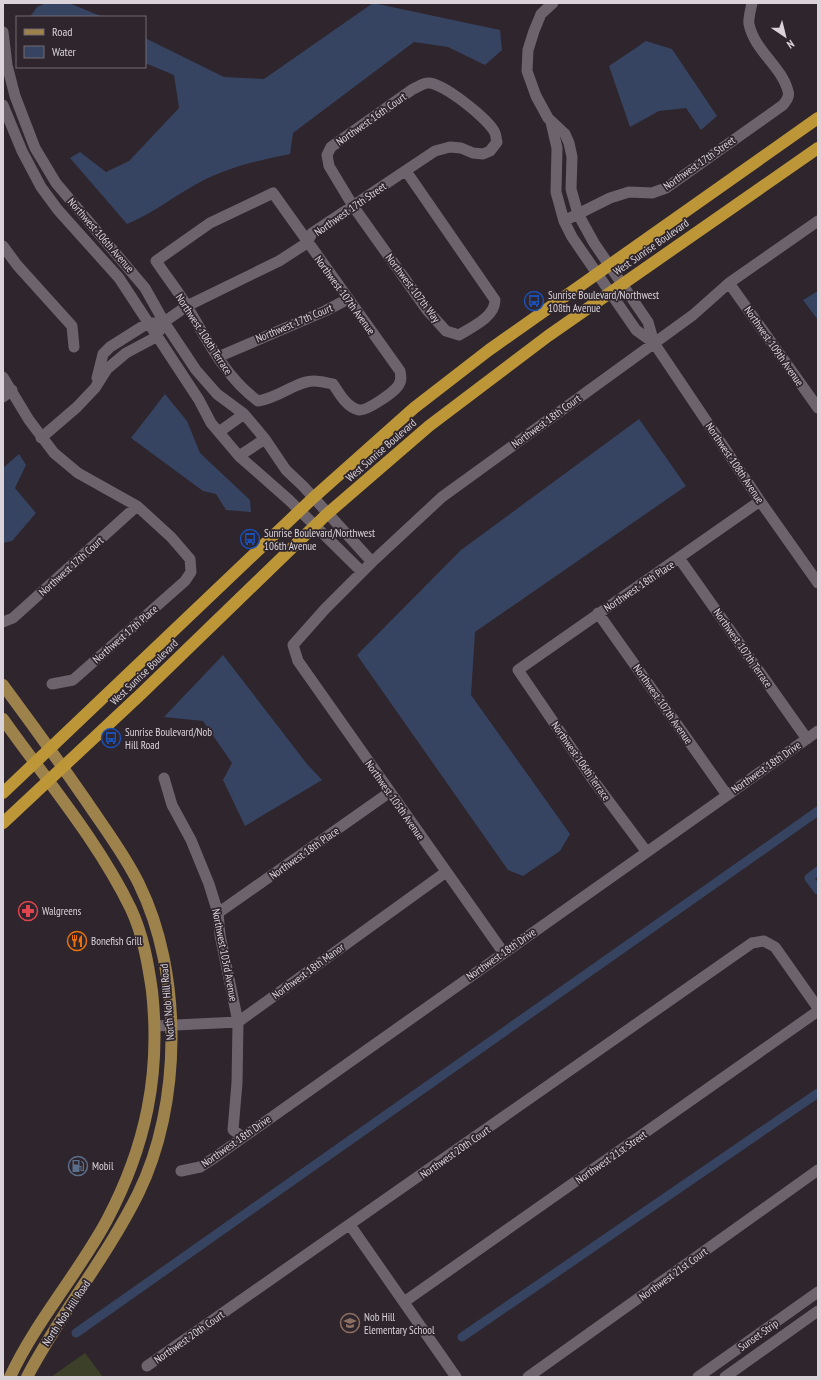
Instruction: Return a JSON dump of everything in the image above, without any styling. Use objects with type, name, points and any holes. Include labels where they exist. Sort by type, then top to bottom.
[{"type":"highway","name":"West Sunrise Boulevard","points":[[3,793],[313,498],[414,408],[488,350],[818,118]]},
{"type":"highway","name":"West Sunrise Boulevard","points":[[3,823],[63,768],[327,514],[429,426],[536,344],[818,148]]},
{"type":"main road","name":"North Nob Hill Road","points":[[3,685],[50,749],[119,849],[147,902],[158,930],[164,959],[172,1024],[171,1076],[163,1119],[154,1151],[139,1193],[100,1261],[46,1343],[27,1377]]},
{"type":"main road","name":"North Nob Hill Road","points":[[3,719],[83,829],[120,888],[141,936],[146,954],[156,1026],[154,1073],[147,1118],[140,1144],[124,1184],[107,1220],[33,1334],[10,1377]]},
{"type":"street","name":"Northwest 108th Avenue","points":[[553,3],[541,14],[534,31],[528,50],[527,71],[536,96],[551,122],[557,148],[556,192],[564,221],[572,237],[596,274],[636,330],[654,343]]},
{"type":"street","name":"Northwest 17th Street","points":[[564,221],[610,198],[628,192],[652,193],[666,188],[783,105],[788,99],[789,92],[783,80],[755,37],[749,24],[752,3]]},
{"type":"street","name":"Northwest 106th Avenue","points":[[3,32],[7,65],[15,96],[35,148],[56,183],[145,288],[164,322],[196,370],[217,394],[244,414],[265,438],[286,470],[372,562]]},
{"type":"street","name":"Northwest 16th Court","points":[[327,156],[331,147],[420,86],[428,83],[436,85],[460,99],[495,132],[497,142]]},
{"type":"street","name":"Northwest 106th Avenue","points":[[3,105],[22,151],[41,187],[58,210],[119,278],[219,432],[239,456],[316,525],[362,572]]},
{"type":"street","name":"Northwest 108th Avenue","points":[[551,122],[565,134],[569,143],[572,157],[571,189],[578,214],[594,243],[648,322],[654,343],[760,501],[818,582]]},
{"type":"street","name":"Northwest 17th Street","points":[[156,336],[164,322],[187,306],[279,261],[308,243],[312,233],[435,150],[450,147],[461,148],[472,153],[483,154],[490,151],[497,142]]},
{"type":"street","name":"Northwest 107th Way","points":[[327,156],[329,166],[353,206],[427,310],[446,330],[459,335],[490,314],[494,308],[495,300],[406,171]]},
{"type":"street","name":"Northwest 107th Avenue","points":[[156,261],[210,223],[273,193],[400,371],[402,378],[398,386],[370,407],[360,410],[350,407],[333,384],[314,381],[302,383],[270,399],[258,401]]},
{"type":"street","name":"Northwest 18th Court","points":[[293,645],[325,609],[372,562],[442,497],[693,315],[729,283],[818,221]]},
{"type":"street","points":[[3,246],[17,265],[72,326],[74,347]]},
{"type":"street","name":"Northwest 106th Terrace","points":[[156,261],[187,306],[230,375],[258,401]]},
{"type":"street","name":"Northwest 109th Avenue","points":[[729,283],[818,408]]},
{"type":"street","name":"Northwest 17th Court","points":[[218,357],[325,311],[348,299]]},
{"type":"street","points":[[94,388],[103,354],[110,347],[148,323],[164,322]]},
{"type":"street","points":[[42,438],[77,407],[94,388],[107,369],[126,353],[156,336]]},
{"type":"street","points":[[3,377],[29,420],[54,453],[78,473],[137,506]]},
{"type":"street","points":[[3,397],[12,390]]},
{"type":"street","points":[[219,432],[244,414]]},
{"type":"street","points":[[239,456],[265,438]]},
{"type":"street","name":"Northwest 18th Place","points":[[518,670],[760,501]]},
{"type":"street","name":"Northwest 17th Court","points":[[3,622],[14,618],[137,506]]},
{"type":"street","name":"Northwest 17th Place","points":[[52,684],[73,680],[185,581],[191,572],[190,559],[171,537],[137,506]]},
{"type":"street","name":"Northwest 107th Terrace","points":[[679,558],[807,738]]},
{"type":"street","name":"Northwest 107th Avenue","points":[[598,613],[727,795]]},
{"type":"street","name":"Northwest 105th Avenue","points":[[293,645],[298,661],[503,952]]},
{"type":"street","name":"Northwest 106th Terrace","points":[[518,670],[592,780],[646,851]]},
{"type":"street","name":"Northwest 18th Drive","points":[[181,1171],[200,1167],[818,731]]},
{"type":"street","name":"Northwest 103rd Avenue","points":[[164,778],[172,805],[191,840],[209,884],[218,913],[220,935],[238,1022],[237,1083],[233,1130],[243,1137]]},
{"type":"street","name":"Northwest 18th Place","points":[[218,913],[390,792]]},
{"type":"street","name":"Northwest 18th Manor","points":[[238,1022],[446,872]]},
{"type":"street","name":"Northwest 20th Court","points":[[147,1366],[752,943],[764,941],[774,947],[818,1010]]},
{"type":"street","name":"Northwest 21st Street","points":[[404,1302],[818,1010]]},
{"type":"street","points":[[156,1026],[172,1024],[238,1022]]},
{"type":"street","name":"Northwest 21st Court","points":[[528,1377],[818,1170]]},
{"type":"street","points":[[350,1225],[456,1377]]},
{"type":"street","name":"Sunset Strip","points":[[698,1377],[818,1292]]},
{"type":"street","name":"Sunset Strip","points":[[724,1377],[818,1311]]},
{"type":"green space","points":[[85,1353],[103,1377],[51,1377]]},
{"type":"water","points":[[46,3],[69,3],[101,16],[31,16],[37,7]]},
{"type":"water","points":[[373,3],[500,30],[502,50],[485,65],[448,47],[414,42],[293,133],[290,154],[245,164],[212,176],[127,224],[70,158],[80,152],[106,172],[129,161],[179,108],[174,75],[146,63],[146,38],[224,77],[264,79]]},
{"type":"water","points":[[646,41],[672,49],[717,116],[701,130],[686,108],[659,111],[630,127],[609,66]]},
{"type":"water","points":[[818,291],[818,320],[803,300]]},
{"type":"water","points":[[165,394],[187,421],[200,453],[250,500],[251,512],[226,510],[216,494],[203,491],[131,438]]},
{"type":"water","points":[[639,419],[686,486],[475,632],[471,695],[570,834],[560,851],[523,876],[508,870],[357,655],[461,550]]},
{"type":"water","points":[[19,454],[26,465],[15,488],[36,513],[12,541],[3,543],[3,468]]},
{"type":"water","points":[[223,655],[307,764],[322,780],[245,826],[223,780],[232,763],[203,721],[164,717]]},
{"type":"waterway","points":[[76,1333],[818,811]]},
{"type":"waterway","points":[[818,871],[809,878],[818,890]]},
{"type":"waterway","points":[[462,1337],[818,1093]]},
{"type":"place","name":"Sunrise Boulevard/Northwest 108th Avenue","points":[[534,301]]},
{"type":"place","name":"Sunrise Boulevard/Northwest 106th Avenue","points":[[250,539]]},
{"type":"place","name":"Sunrise Boulevard/Nob Hill Road","points":[[111,738]]},
{"type":"place","name":"Walgreens","points":[[28,911]]},
{"type":"place","name":"Bonefish Grill","points":[[77,941]]},
{"type":"place","name":"Mobil","points":[[78,1166]]},
{"type":"place","name":"Nob Hill Elementary School","points":[[350,1323]]}]
